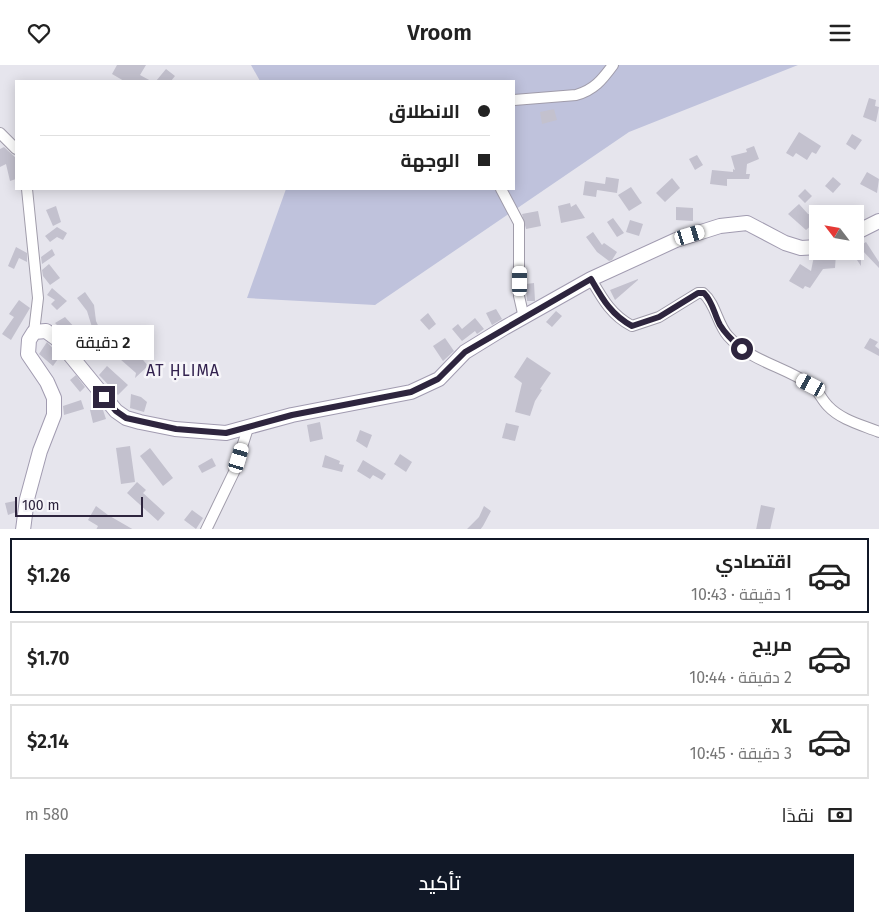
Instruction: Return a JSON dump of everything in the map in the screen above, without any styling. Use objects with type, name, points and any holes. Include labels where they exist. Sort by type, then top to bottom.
[{"type":"street","points":[[515,100],[576,95],[585,92],[597,86],[613,65]]},
{"type":"street","points":[[0,133],[15,148]]},
{"type":"street","points":[[23,529],[27,499],[40,451],[54,415],[54,398],[47,382],[28,353],[29,340],[34,332],[38,297],[27,190]]},
{"type":"street","points":[[502,190],[519,223],[519,297],[524,318]]},
{"type":"street","points":[[864,228],[879,221]]},
{"type":"street","points":[[34,332],[46,331],[57,339],[116,411],[126,418],[176,429],[226,433],[292,415],[411,392],[438,379],[465,352],[591,279],[676,239],[720,226],[746,223],[785,243],[809,247]]},
{"type":"street","points":[[591,279],[608,307],[616,316],[632,326],[659,317],[698,293],[704,293],[708,297],[720,325],[728,337],[742,349],[811,385],[836,413],[879,432]]},
{"type":"street","points":[[206,529],[234,472],[248,428]]},
{"type":"shaded area","points":[[251,65],[798,65],[629,132],[375,305],[247,298],[286,190],[515,190],[515,80],[259,80]]},
{"type":"building","points":[[117,65],[146,65],[140,75],[149,80],[122,80],[112,74]]},
{"type":"building","points":[[166,69],[175,76],[172,80],[157,80]]},
{"type":"building","points":[[869,98],[876,100],[875,106],[879,107],[876,122],[863,117]]},
{"type":"building","points":[[554,109],[557,120],[542,124],[540,112]]},
{"type":"building","points":[[799,132],[821,146],[816,154],[812,152],[807,160],[796,153],[793,157],[786,153]]},
{"type":"building","points":[[852,134],[862,140],[855,150],[846,144]]},
{"type":"building","points":[[754,146],[759,159],[747,164],[746,174],[750,174],[749,179],[727,179],[727,186],[710,184],[712,170],[733,172],[733,169],[735,170],[731,156],[747,152],[746,149]]},
{"type":"building","points":[[4,147],[15,157],[15,179],[10,181],[6,164],[0,167],[0,149]]},
{"type":"building","points":[[697,155],[703,165],[695,170],[689,159]]},
{"type":"building","points":[[867,172],[879,179],[877,193],[860,184]]},
{"type":"building","points":[[606,177],[619,179],[617,193],[597,190],[596,197],[583,195],[585,181],[605,184]]},
{"type":"building","points":[[833,177],[841,184],[833,193],[825,186]]},
{"type":"building","points":[[672,178],[680,188],[665,202],[656,193]]},
{"type":"building","points":[[631,187],[642,203],[629,211],[618,195]]},
{"type":"building","points":[[805,189],[812,196],[805,203],[798,196]]},
{"type":"building","points":[[570,203],[571,207],[576,204],[585,218],[561,223],[558,206]]},
{"type":"building","points":[[799,204],[809,214],[809,228],[806,230],[788,214]]},
{"type":"building","points":[[56,206],[61,222],[53,226],[46,210]]},
{"type":"building","points":[[676,207],[693,208],[693,221],[676,220]]},
{"type":"building","points":[[538,211],[541,226],[526,229],[522,214]]},
{"type":"building","points":[[613,218],[624,233],[617,237],[607,222]]},
{"type":"building","points":[[630,220],[643,224],[639,236],[626,232]]},
{"type":"building","points":[[57,227],[67,233],[63,240],[57,237],[50,242],[45,236]]},
{"type":"building","points":[[593,232],[602,245],[604,243],[617,252],[612,260],[609,261],[597,252],[586,237]]},
{"type":"building","points":[[866,242],[879,262],[879,268],[864,252],[864,243]]},
{"type":"building","points":[[16,247],[27,253],[27,262],[19,258],[14,269],[8,266]]},
{"type":"building","points":[[52,249],[55,255],[42,264],[41,257]]},
{"type":"building","points":[[813,260],[836,260],[835,268],[823,269],[810,288],[805,286],[803,289],[789,281],[800,264],[811,271]]},
{"type":"building","points":[[49,264],[60,278],[50,285],[43,276],[42,270]]},
{"type":"building","points":[[638,280],[615,300],[610,290]]},
{"type":"building","points":[[534,283],[535,301],[527,301],[526,284]]},
{"type":"building","points":[[52,288],[67,301],[57,310],[51,304],[55,300],[47,295]]},
{"type":"building","points":[[85,292],[94,305],[96,321],[110,351],[101,356],[87,311],[77,298]]},
{"type":"building","points":[[19,300],[30,308],[11,340],[2,334],[14,317],[9,314]]},
{"type":"building","points":[[496,309],[502,319],[492,325],[486,313]]},
{"type":"building","points":[[556,311],[562,316],[552,327],[546,322]]},
{"type":"building","points":[[428,313],[436,324],[429,330],[420,320]]},
{"type":"building","points":[[65,317],[76,329],[68,336],[55,323]]},
{"type":"building","points":[[475,318],[484,329],[477,334],[475,331],[462,341],[452,329],[458,324],[462,329]]},
{"type":"building","points":[[445,338],[454,351],[443,361],[433,346]]},
{"type":"building","points":[[870,338],[878,342],[875,346],[879,349],[879,356],[864,348]]},
{"type":"building","points":[[47,342],[60,356],[53,366],[39,354]]},
{"type":"building","points":[[124,353],[134,360],[139,355],[148,366],[135,378],[136,373],[120,359]]},
{"type":"building","points":[[527,357],[551,373],[540,389],[542,390],[535,401],[530,416],[515,412],[522,383],[514,377]]},
{"type":"building","points":[[107,366],[128,385],[118,395],[99,375]]},
{"type":"building","points":[[76,375],[85,387],[80,392],[70,380]]},
{"type":"building","points":[[131,394],[141,397],[147,402],[144,412],[130,408]]},
{"type":"building","points":[[81,400],[84,409],[64,415],[63,406]]},
{"type":"building","points":[[102,407],[106,419],[93,423],[90,410]]},
{"type":"building","points":[[320,422],[323,439],[310,442],[307,425]]},
{"type":"building","points":[[506,423],[519,426],[515,441],[502,438]]},
{"type":"building","points":[[360,430],[372,435],[367,448],[356,441]]},
{"type":"building","points":[[130,446],[135,482],[121,484],[116,448]]},
{"type":"building","points":[[150,448],[173,478],[163,486],[140,456]]},
{"type":"building","points":[[400,454],[412,462],[406,472],[394,464]]},
{"type":"building","points":[[325,455],[340,461],[339,464],[344,465],[342,472],[322,467]]},
{"type":"building","points":[[212,458],[216,466],[202,473],[198,466]]},
{"type":"building","points":[[363,460],[386,474],[382,480],[373,475],[370,479],[357,471]]},
{"type":"building","points":[[137,482],[146,490],[143,493],[165,513],[158,521],[127,493]]},
{"type":"building","points":[[15,501],[16,512],[8,515],[5,503]]},
{"type":"building","points":[[761,505],[775,508],[770,529],[756,529]]},
{"type":"building","points":[[96,506],[132,529],[96,529],[98,526],[88,520]]},
{"type":"building","points":[[484,506],[491,511],[481,529],[467,529],[479,517]]},
{"type":"building","points":[[192,510],[203,518],[196,529],[184,520]]},
{"type":"district","name":"AT ḤLIMA","points":[[183,370]]},
{"type":"route","points":[[104,397],[116,411],[126,418],[176,429],[226,433],[292,415],[411,392],[438,379],[465,352],[591,279],[608,307],[616,316],[632,326],[659,317],[698,293],[704,293],[708,297],[720,325],[728,337],[742,349]]}]
